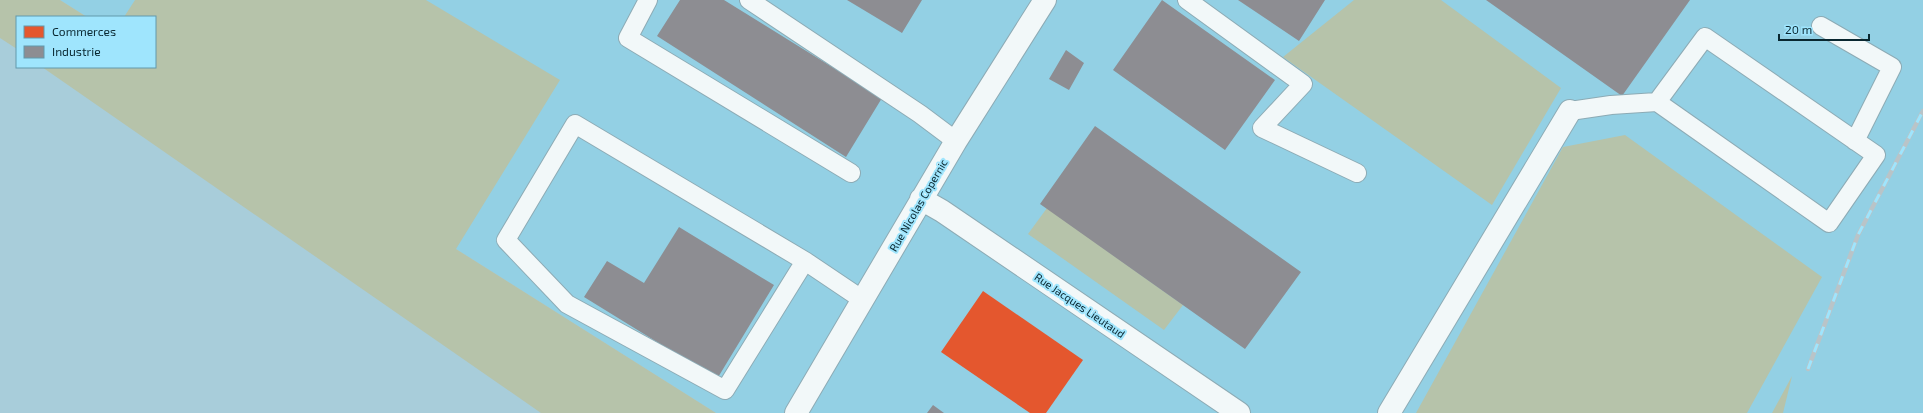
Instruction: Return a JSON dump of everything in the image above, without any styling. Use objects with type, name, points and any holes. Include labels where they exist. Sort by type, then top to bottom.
[{"type":"street","name":"Rue Nicolas Copernic","points":[[796,413],[921,199],[1045,0]]},
{"type":"street","points":[[1389,413],[1570,111]]},
{"type":"street","name":"Rue Jacques Lieutaud","points":[[921,199],[949,216],[1239,413]]},
{"type":"lane","points":[[648,0],[628,38],[851,173]]},
{"type":"lane","points":[[749,0],[920,114],[956,141]]},
{"type":"lane","points":[[1187,0],[1303,84],[1262,128],[1358,173]]},
{"type":"lane","points":[[1821,26],[1892,67],[1855,141]]},
{"type":"lane","points":[[1570,111],[1611,105],[1658,102],[1829,223],[1876,155],[1705,37],[1658,102]]},
{"type":"lane","points":[[805,260],[725,390],[567,304],[506,240],[575,124],[805,260],[863,300]]},
{"type":"shaded area","points":[[60,0],[1923,0],[1923,413],[716,413],[456,249],[156,18],[156,16],[85,16]]},
{"type":"green space","points":[[0,0],[60,0],[85,16],[16,16],[16,48],[0,38]]},
{"type":"green space","points":[[135,0],[426,0],[560,80],[456,249],[716,413],[541,413],[43,68],[156,68],[156,16],[125,16]]},
{"type":"green space","points":[[1354,0],[1441,0],[1561,88],[1492,205],[1283,57]]},
{"type":"green space","points":[[1625,135],[1822,277],[1747,413],[1416,413],[1563,147]]},
{"type":"green space","points":[[1047,208],[1183,305],[1164,330],[1028,234]]},
{"type":"green space","points":[[1792,376],[1783,413],[1772,413]]},
{"type":"building: Commerces","points":[[983,291],[1083,360],[1046,413],[1030,413],[941,352]]},
{"type":"building: Industrie","points":[[680,0],[724,0],[882,98],[846,157],[657,36]]},
{"type":"building: Industrie","points":[[847,0],[922,0],[902,33]]},
{"type":"building: Industrie","points":[[1162,0],[1275,80],[1225,150],[1113,70]]},
{"type":"building: Industrie","points":[[1238,0],[1325,0],[1299,41]]},
{"type":"building: Industrie","points":[[1486,0],[1690,0],[1622,96]]},
{"type":"building: Industrie","points":[[1066,50],[1084,63],[1069,90],[1049,79]]},
{"type":"building: Industrie","points":[[1095,126],[1301,272],[1245,349],[1040,204]]},
{"type":"building: Industrie","points":[[679,227],[774,285],[717,379],[584,297],[607,261],[644,283]]},
{"type":"building: Industrie","points":[[933,405],[944,413],[927,413]]},
{"type":"railway","points":[[1808,369],[1858,235],[1923,111]]}]
